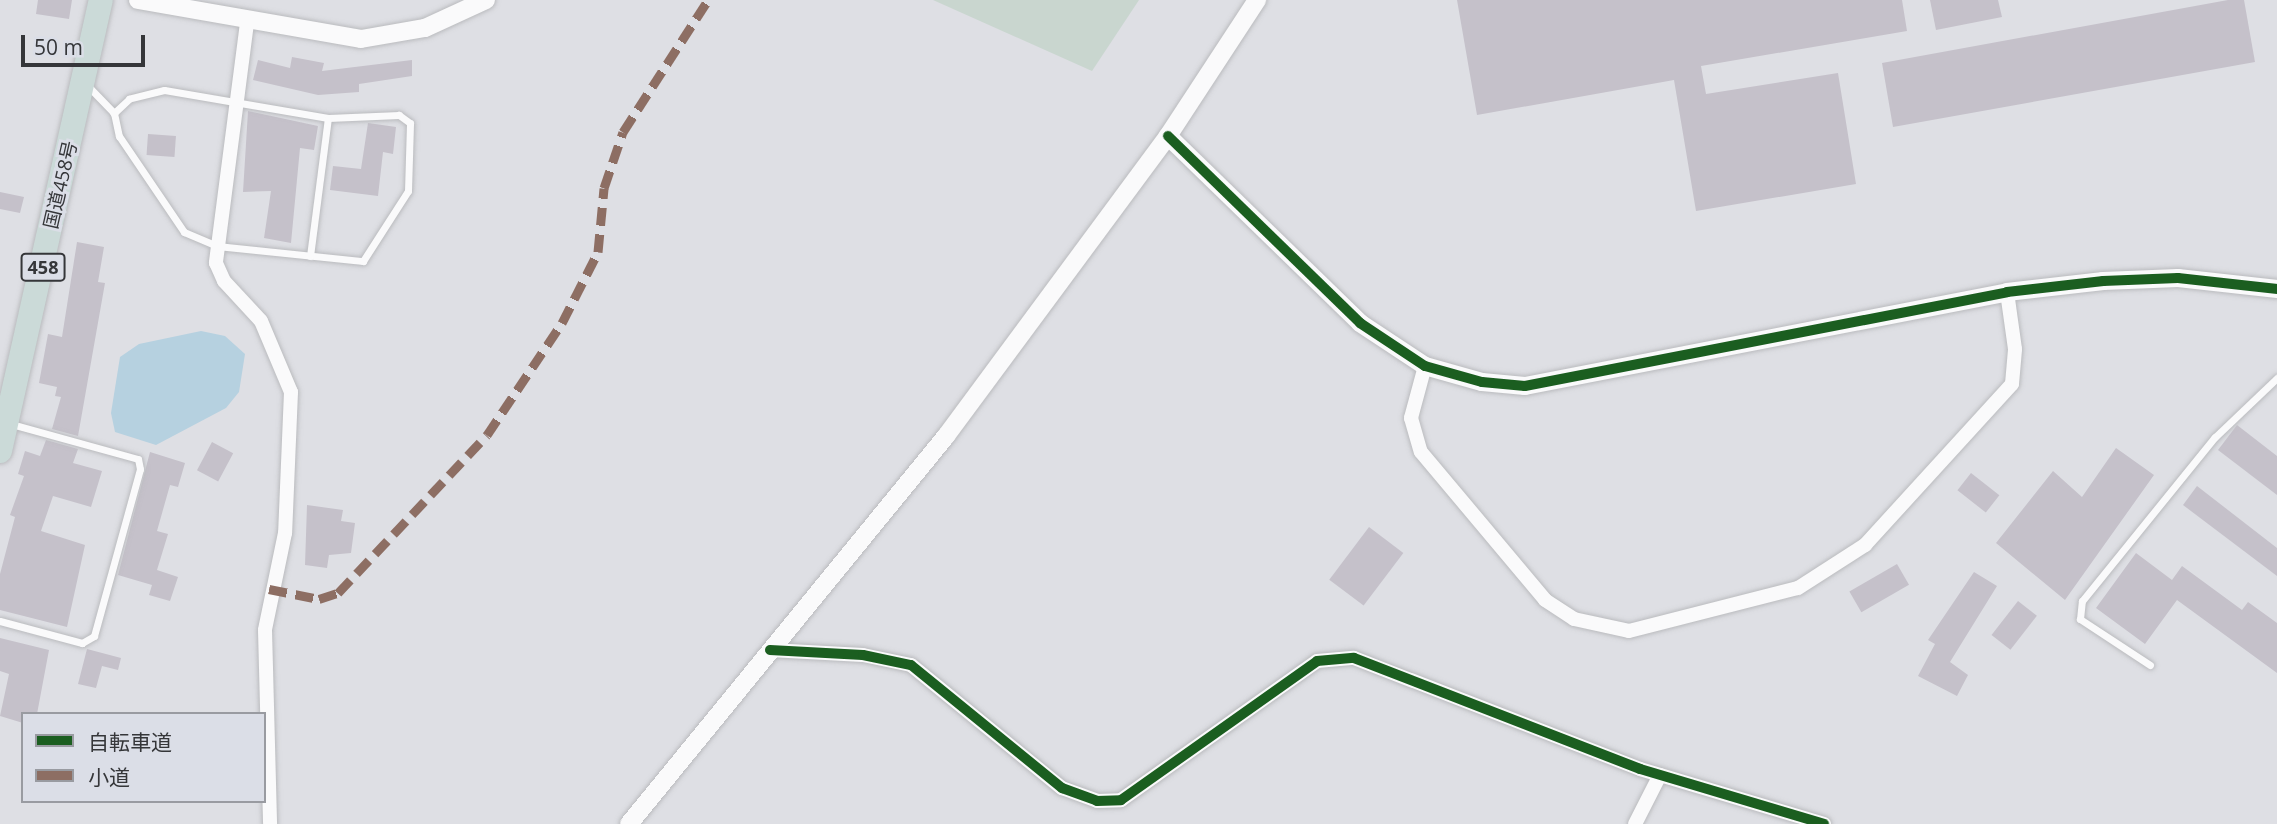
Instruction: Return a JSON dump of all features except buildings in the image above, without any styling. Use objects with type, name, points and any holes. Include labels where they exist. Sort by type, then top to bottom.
[{"type":"highway","name":"国道458号","points":[[0,451],[4,422],[85,83],[101,0]]},
{"type":"street","points":[[138,0],[326,37],[372,38],[425,28],[486,0]]},
{"type":"street","points":[[630,824],[946,436],[1168,136],[1257,0]]},
{"type":"street","points":[[247,23],[217,246],[224,281],[261,321],[291,392],[285,533],[265,630],[270,824]]},
{"type":"street","points":[[1168,136],[1360,323],[1425,366],[1525,386],[2007,292],[2178,278],[2277,289]]},
{"type":"street","points":[[1425,366],[1411,418],[1421,452],[1545,600],[1574,620],[1629,631],[1798,588],[1865,545],[2012,384],[2015,348],[2007,292]]},
{"type":"street","points":[[770,650],[863,655],[911,665],[1062,788],[1097,801],[1121,800],[1317,661],[1354,658],[1660,775],[1824,824]]},
{"type":"street","points":[[1635,824],[1660,775]]},
{"type":"lane","points":[[85,83],[114,113],[119,136],[184,232],[217,246],[363,261],[408,191],[410,123],[399,116],[328,118],[236,99],[164,90],[129,99],[114,113]]},
{"type":"lane","points":[[310,256],[328,118]]},
{"type":"lane","points":[[2150,665],[2080,619],[2082,601],[2216,437],[2277,378]]},
{"type":"lane","points":[[0,621],[82,643],[94,636],[140,469],[138,459],[4,422]]},
{"type":"shaded area","points":[[933,0],[1139,0],[1092,71]]},
{"type":"water","points":[[201,331],[225,336],[245,354],[239,392],[226,408],[156,445],[115,432],[111,413],[120,357],[139,344]]},
{"type":"marked path","points":[[269,589],[319,599],[338,593],[487,435],[562,323],[598,252],[604,188],[623,132],[708,0]]},
{"type":"cycle path","points":[[1168,136],[1360,323],[1425,366],[1482,382],[1525,386],[2007,292],[2103,281],[2178,278],[2277,289]]},
{"type":"cycle path","points":[[770,650],[863,655],[911,665],[1062,788],[1097,801],[1121,800],[1317,661],[1354,658],[1640,769],[1824,824]]}]
